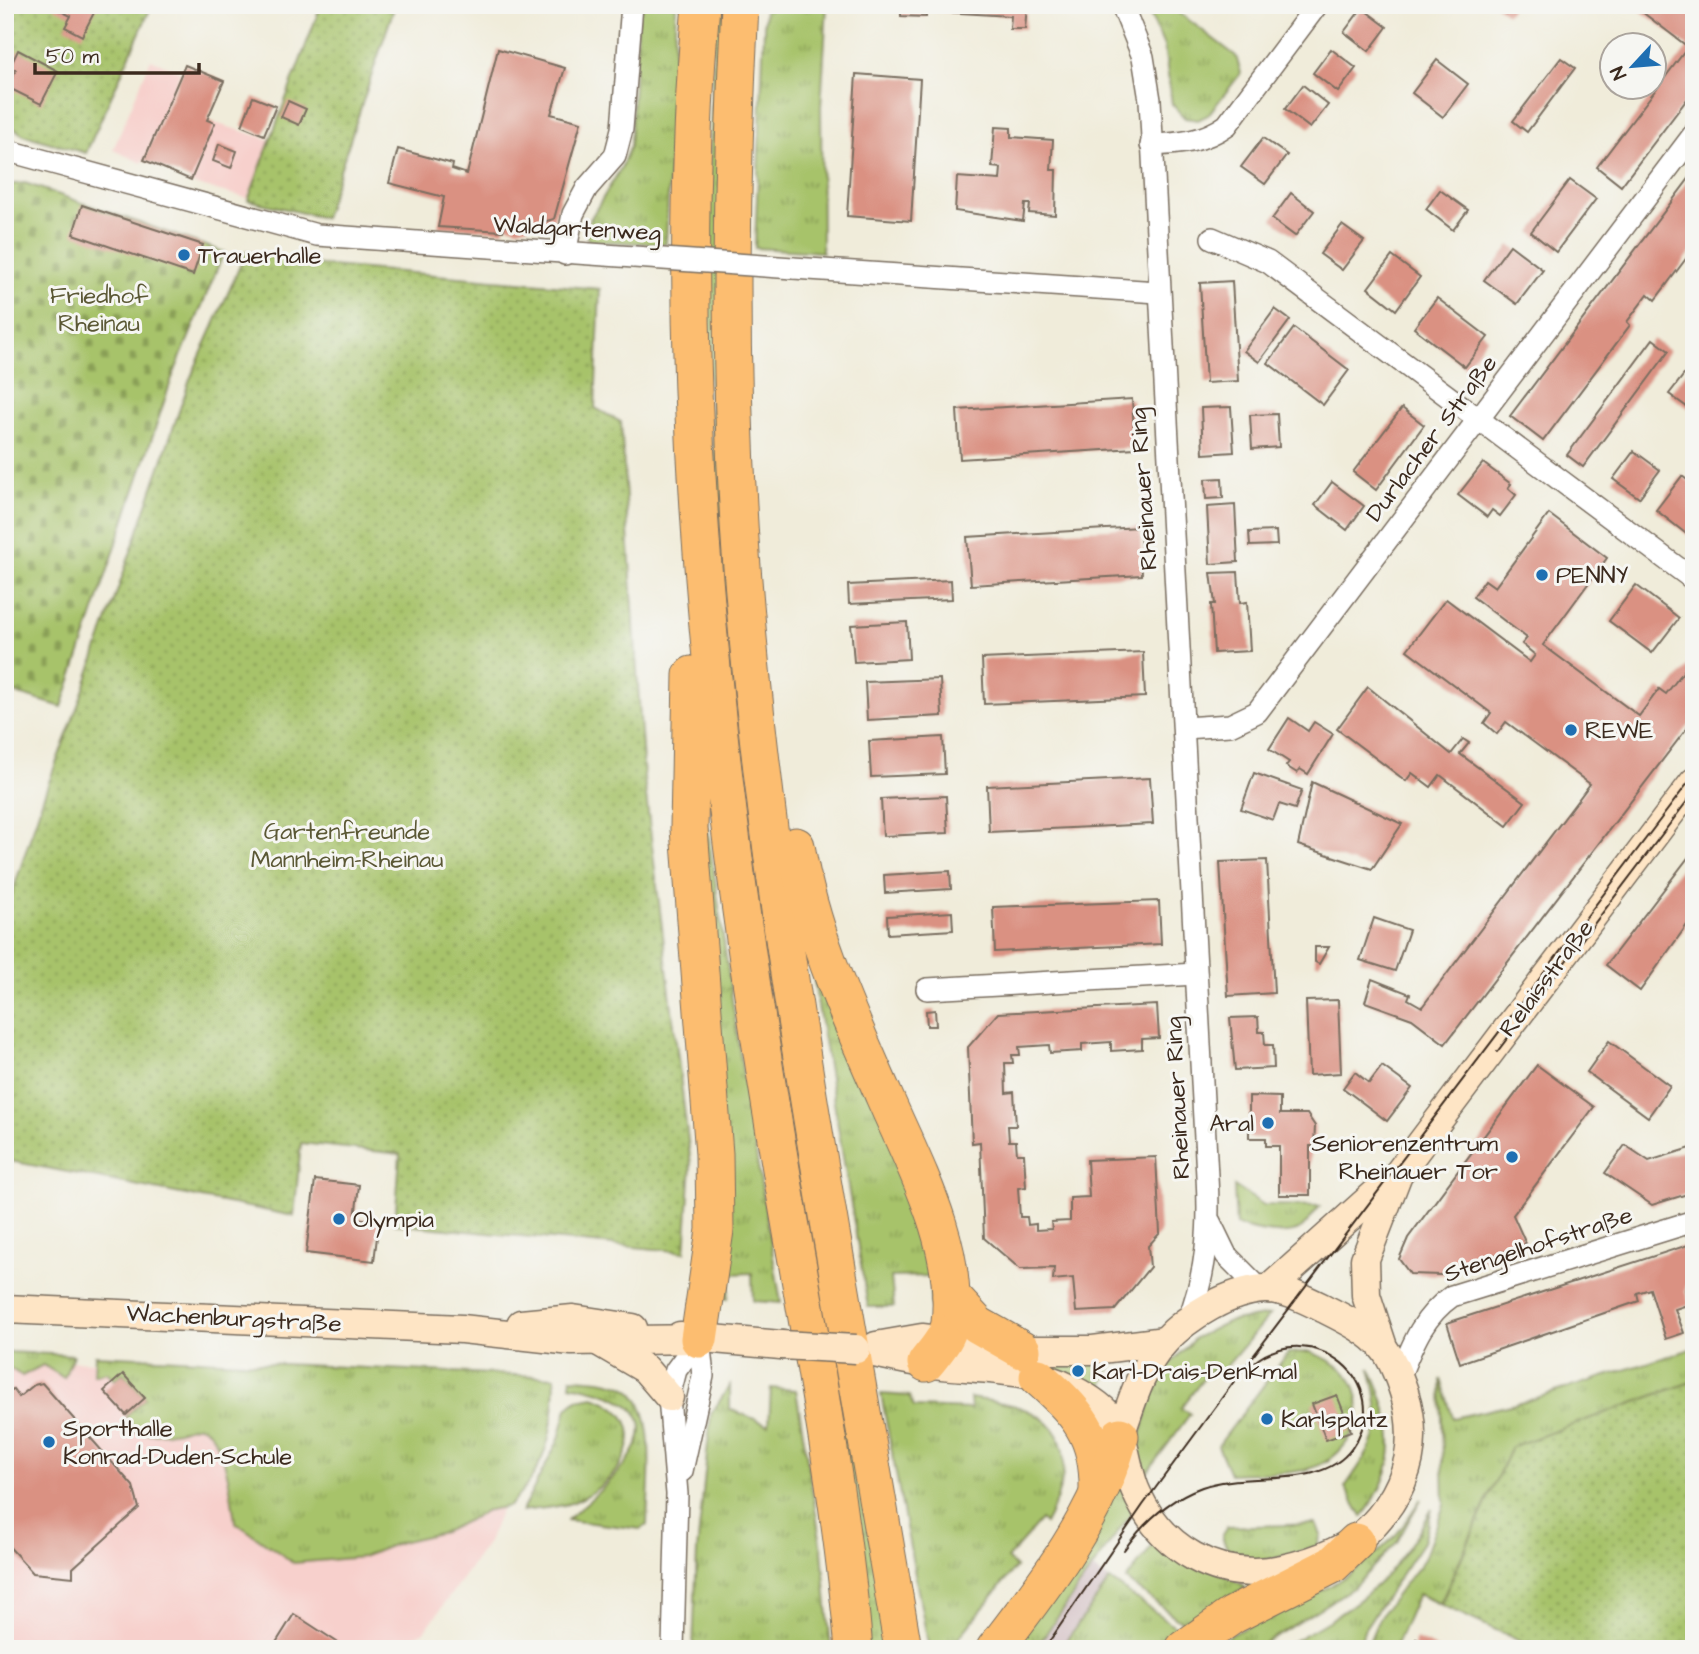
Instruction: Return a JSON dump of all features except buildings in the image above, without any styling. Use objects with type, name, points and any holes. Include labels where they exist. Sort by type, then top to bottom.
[{"type":"highway","points":[[701,5],[691,242],[696,435],[707,610],[733,844],[776,1138],[836,1492],[854,1649]]},
{"type":"highway","points":[[740,5],[733,137],[731,335],[741,555],[762,769],[807,1080],[903,1649]]},
{"type":"highway","points":[[699,1339],[715,1230],[714,1154],[688,813],[691,656],[707,610]]},
{"type":"highway","points":[[762,769],[793,828],[803,886],[826,961],[938,1228],[951,1296],[950,1326],[930,1347]]},
{"type":"highway","points":[[951,1296],[978,1325],[1030,1364],[1080,1418],[1089,1434],[1097,1467],[1098,1498]]},
{"type":"highway","points":[[1002,1639],[1069,1550],[1109,1474],[1120,1436]]},
{"type":"highway","points":[[1193,1642],[1265,1598],[1311,1578],[1332,1565],[1356,1542]]},
{"type":"main road","name":"Relaisstraße","points":[[1265,1289],[1398,1174],[1694,782]]},
{"type":"main road","name":"Relaisstraße","points":[[1383,1347],[1366,1295],[1365,1259],[1398,1174]]},
{"type":"main road","points":[[1265,1289],[1308,1301],[1330,1312],[1383,1347],[1399,1378],[1411,1424],[1413,1444],[1406,1477],[1385,1512],[1356,1542],[1304,1564],[1256,1573],[1200,1562],[1178,1549],[1151,1519],[1135,1488],[1120,1436],[1137,1388],[1165,1340],[1188,1321],[1223,1302],[1265,1289]]},
{"type":"main road","name":"Wachenburgstraße","points":[[5,1309],[462,1329],[599,1342],[699,1339]]},
{"type":"main road","name":"Wachenburgstraße","points":[[462,1329],[573,1319],[699,1339],[869,1347],[930,1347],[982,1367],[1030,1364],[1093,1350],[1165,1340]]},
{"type":"main road","points":[[599,1342],[645,1369],[669,1397]]},
{"type":"main road","name":"Wachenburgstraße","points":[[1030,1364],[1104,1411],[1120,1436]]},
{"type":"street","points":[[565,254],[573,214],[587,188],[615,156],[622,129],[632,5]]},
{"type":"street","name":"Rheinauer Ring","points":[[1122,5],[1143,57],[1150,100],[1158,292],[1209,1220],[1203,1279],[1188,1321]]},
{"type":"street","points":[[1151,145],[1184,144],[1212,136],[1227,125],[1317,5]]},
{"type":"street","name":"Durlacher Straße","points":[[1184,728],[1230,725],[1256,712],[1694,134]]},
{"type":"street","name":"Waldgartenweg","points":[[5,150],[22,152],[155,192],[317,235],[565,254],[1158,292]]},
{"type":"street","points":[[1212,238],[1268,262],[1694,580]]},
{"type":"street","points":[[927,989],[1196,974]]},
{"type":"street","name":"Rheinauer Ring","points":[[1209,1220],[1226,1255],[1265,1289]]},
{"type":"street","name":"Stengelhofstraße","points":[[1399,1378],[1423,1323],[1436,1307],[1452,1296],[1694,1221]]},
{"type":"street","points":[[673,1649],[677,1494],[669,1397],[676,1370],[699,1339]]},
{"type":"street","points":[[677,1494],[703,1377],[699,1339]]},
{"type":"shaded area","points":[[151,59],[180,72],[142,163],[113,150]]},
{"type":"shaded area","points":[[215,123],[271,140],[247,198],[189,183]]},
{"type":"shaded area","points":[[5,1359],[555,1377],[488,1542],[425,1631],[410,1639],[414,1649],[5,1649]]},
{"type":"shaded area","points":[[1091,1568],[1110,1580],[1060,1649],[1035,1649]]},
{"type":"green space","points":[[5,5],[152,5],[86,153],[24,135],[5,123]]},
{"type":"green space","points":[[321,5],[395,5],[324,218],[248,200]]},
{"type":"green space","points":[[639,5],[676,5],[666,244],[588,241],[585,228],[621,168],[630,146]]},
{"type":"green space","points":[[715,5],[724,5],[739,701],[732,702],[705,317]]},
{"type":"green space","points":[[765,5],[827,5],[821,107],[822,252],[755,248]]},
{"type":"green space","points":[[1146,5],[1169,5],[1236,56],[1241,73],[1208,115],[1198,120],[1185,118],[1172,104],[1164,46]]},
{"type":"green space","name":"Friedhof Rheinau","points":[[25,183],[224,252],[172,378],[62,707],[5,690],[5,185]]},
{"type":"green space","name":"Gartenfreunde Mannheim-Rheinau","points":[[246,252],[319,265],[600,289],[595,408],[621,422],[644,779],[691,1165],[685,1252],[395,1224],[400,1154],[301,1143],[294,1216],[5,1160],[5,916],[43,798],[81,697],[190,379]]},
{"type":"green space","points":[[703,796],[744,1083],[781,1303],[753,1301],[752,1273],[730,1274],[728,1299],[722,1298]]},
{"type":"green space","points":[[753,882],[760,882],[889,1649],[868,1649]]},
{"type":"green space","points":[[811,963],[916,1188],[942,1310],[931,1308],[930,1276],[891,1277],[894,1307],[868,1307]]},
{"type":"green space","points":[[1234,1186],[1264,1205],[1320,1206],[1302,1228],[1296,1231],[1279,1233],[1251,1229],[1236,1225]]},
{"type":"green space","points":[[1270,1315],[1219,1375],[1211,1369],[1181,1408],[1190,1414],[1140,1482],[1137,1449],[1151,1399],[1169,1365],[1195,1338],[1227,1322]]},
{"type":"green space","points":[[1694,1348],[1694,1381],[1511,1447],[1440,1604],[1418,1594],[1394,1649],[1366,1649],[1380,1616],[1424,1559],[1444,1505],[1441,1379],[1453,1418],[1524,1402]]},
{"type":"green space","points":[[5,1352],[73,1355],[64,1378],[43,1365],[22,1376],[11,1369],[5,1373]]},
{"type":"green space","points":[[1310,1352],[1339,1367],[1353,1383],[1358,1397],[1358,1412],[1348,1441],[1326,1462],[1311,1468],[1281,1473],[1230,1474],[1218,1446],[1288,1353]]},
{"type":"green space","points":[[95,1355],[555,1377],[553,1414],[540,1462],[509,1506],[489,1510],[444,1532],[400,1542],[363,1557],[294,1563],[235,1522],[226,1467],[215,1439],[207,1430],[196,1426],[161,1433],[135,1432],[126,1416],[145,1398],[123,1373],[114,1380],[107,1372],[94,1375]]},
{"type":"green space","points":[[1028,1359],[1114,1360],[1097,1397]]},
{"type":"green space","points":[[1370,1368],[1386,1408],[1391,1444],[1384,1480],[1362,1517],[1345,1487],[1372,1444],[1376,1432],[1377,1405]]},
{"type":"green space","points":[[571,1378],[618,1384],[636,1397],[643,1411],[648,1429],[649,1470],[647,1525],[641,1529],[567,1520],[610,1481],[627,1461],[638,1442],[641,1424],[632,1408],[609,1395],[570,1385]]},
{"type":"green space","points":[[1694,1381],[1694,1649],[1537,1649],[1418,1594],[1441,1604],[1511,1447]]},
{"type":"green space","points":[[730,1385],[730,1409],[769,1425],[771,1388],[796,1390],[822,1551],[831,1649],[693,1649],[697,1551],[711,1414]]},
{"type":"green space","points":[[881,1394],[909,1396],[914,1407],[971,1409],[970,1398],[1011,1405],[1042,1418],[1054,1430],[1061,1444],[1063,1475],[1059,1492],[1045,1524],[1041,1520],[1007,1559],[1016,1567],[950,1649],[929,1649]]},
{"type":"green space","points":[[594,1397],[614,1408],[626,1421],[630,1435],[620,1466],[593,1492],[576,1501],[522,1511],[559,1439],[567,1408],[577,1400]]},
{"type":"green space","points":[[1119,1481],[1134,1509],[1035,1649],[1011,1649]]},
{"type":"green space","points":[[1421,1499],[1397,1542],[1354,1587],[1255,1649],[1224,1649],[1216,1644],[1317,1593],[1357,1569],[1397,1534]]},
{"type":"green space","points":[[1432,1509],[1423,1542],[1365,1628],[1358,1649],[1279,1649],[1329,1621],[1368,1593],[1400,1558]]},
{"type":"green space","points":[[1316,1524],[1321,1534],[1317,1546],[1262,1560],[1248,1560],[1236,1556],[1227,1548],[1222,1535],[1227,1527]]},
{"type":"green space","points":[[1157,1540],[1243,1585],[1245,1589],[1182,1622],[1126,1580]]},
{"type":"green space","points":[[1110,1580],[1176,1627],[1151,1649],[1060,1649]]},
{"type":"tram line","points":[[1044,1649],[1143,1505],[1238,1376],[1694,775]]},
{"type":"tram line","points":[[1497,1052],[1694,792]]},
{"type":"tram line","points":[[1124,1550],[1158,1512],[1190,1492],[1220,1482],[1283,1478],[1322,1470],[1339,1462],[1352,1448],[1363,1424],[1364,1400],[1356,1380],[1341,1363],[1322,1351],[1299,1347],[1275,1351],[1252,1364]]},
{"type":"place","name":"Trauerhalle","points":[[184,255]]},
{"type":"place","name":"PENNY","points":[[1542,575]]},
{"type":"place","name":"REWE","points":[[1571,730]]},
{"type":"place","name":"Aral","points":[[1268,1123]]},
{"type":"place","name":"Seniorenzentrum Rheinauer Tor","points":[[1512,1157]]},
{"type":"place","name":"Olympia","points":[[339,1219]]},
{"type":"place","name":"Karl-Drais-Denkmal","points":[[1078,1371]]},
{"type":"place","name":"Karlsplatz","points":[[1267,1419]]},
{"type":"place","name":"Sporthalle Konrad-Duden-Schule","points":[[49,1442]]}]
